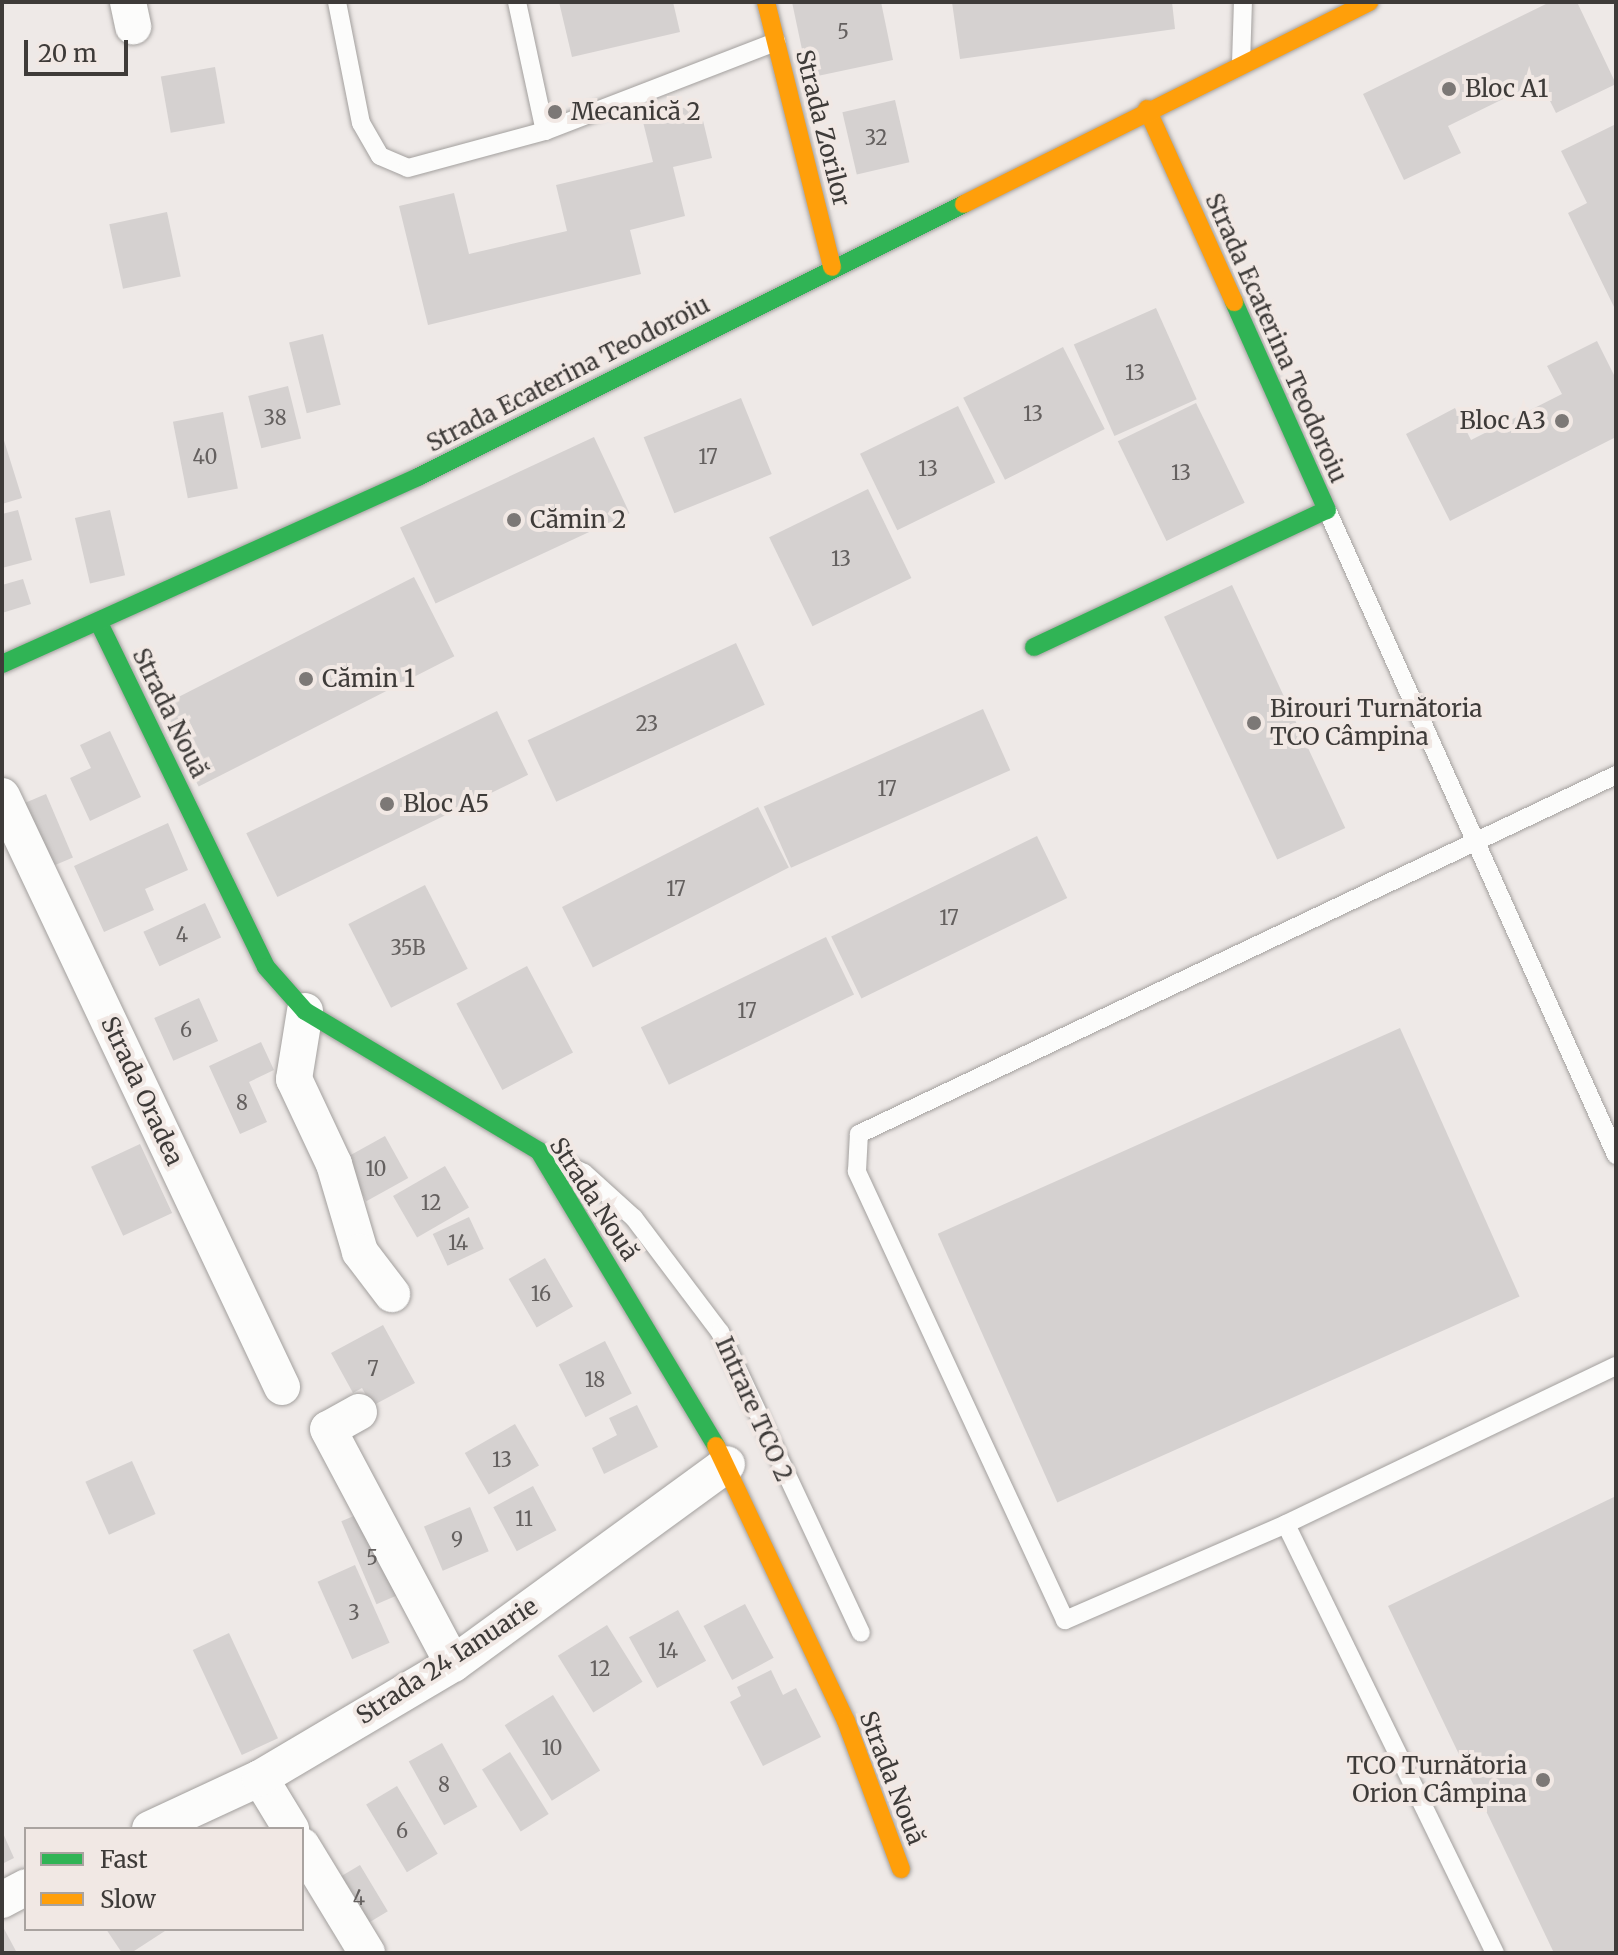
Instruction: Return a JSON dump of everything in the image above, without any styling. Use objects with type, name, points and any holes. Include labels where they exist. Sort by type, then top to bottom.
[{"type":"street","name":"Strada Zorilor","points":[[766,2],[832,267]]},
{"type":"street","name":"Strada Ecaterina Teodoroiu","points":[[2,664],[418,477],[1147,109],[1369,2]]},
{"type":"street","name":"Strada Ecaterina Teodoroiu","points":[[1034,647],[1327,510],[1147,109]]},
{"type":"street","name":"Strada Nouă","points":[[99,623],[266,967],[305,1011],[539,1151],[727,1464],[846,1721],[901,1869]]},
{"type":"street","name":"Strada Oradea","points":[[2,796],[282,1387]]},
{"type":"street","points":[[305,1011],[294,1079],[334,1164],[360,1252],[392,1294]]},
{"type":"street","points":[[359,1412],[328,1429],[453,1664]]},
{"type":"street","name":"Strada 24 Ianuarie","points":[[154,1827],[260,1778],[453,1664],[727,1464]]},
{"type":"street","points":[[260,1778],[290,1827]]},
{"type":"street","points":[[304,1849],[367,1953]]},
{"type":"street","points":[[2,1900],[24,1888]]},
{"type":"lane","points":[[337,2],[361,123],[380,156],[408,168],[545,131],[776,42]]},
{"type":"lane","points":[[517,2],[545,131]]},
{"type":"lane","points":[[1241,64],[1243,2]]},
{"type":"lane","points":[[1327,510],[1616,1155]]},
{"type":"lane","points":[[1616,775],[1477,844],[859,1134],[857,1171],[1065,1620],[1286,1524],[1616,1366]]},
{"type":"lane","name":"Intrare TCO 2","points":[[539,1151],[584,1173],[634,1218],[720,1332],[861,1633]]},
{"type":"lane","points":[[1286,1524],[1495,1953]]},
{"type":"building","points":[[559,2],[673,2],[680,32],[572,57]]},
{"type":"building","points":[[792,2],[881,2],[893,60],[808,78]]},
{"type":"building","points":[[952,2],[1172,2],[1175,29],[960,59]]},
{"type":"building","name":"Bloc A1","points":[[1550,2],[1577,2],[1616,84],[1556,113],[1540,81],[1448,126],[1461,153],[1404,180],[1363,94]]},
{"type":"building","points":[[215,67],[225,123],[171,133],[161,77]]},
{"type":"building","points":[[895,100],[909,162],[857,175],[842,112]]},
{"type":"building","points":[[699,104],[712,158],[673,167],[685,216],[630,230],[641,274],[428,325],[399,206],[454,193],[469,254],[567,231],[556,185],[653,162],[642,118]]},
{"type":"building","points":[[1616,124],[1616,311],[1568,213],[1587,203],[1561,151]]},
{"type":"building","points":[[167,212],[181,277],[123,289],[109,224]]},
{"type":"building","points":[[1156,308],[1197,399],[1114,436],[1074,345]]},
{"type":"building","points":[[323,334],[341,405],[307,413],[289,342]]},
{"type":"building","name":"Bloc A3","points":[[1597,341],[1616,379],[1616,437],[1450,521],[1406,434],[1455,408],[1471,440],[1562,394],[1547,366]]},
{"type":"building","points":[[1063,347],[1105,429],[1005,480],[963,398]]},
{"type":"building","points":[[288,386],[301,438],[261,448],[248,396]]},
{"type":"building","points":[[741,398],[772,474],[674,513],[644,437]]},
{"type":"building","points":[[1196,403],[1245,503],[1166,541],[1118,441]]},
{"type":"building","points":[[958,406],[995,482],[897,530],[860,454]]},
{"type":"building","points":[[223,412],[238,489],[188,498],[173,422]]},
{"type":"building","points":[[2,434],[22,498],[2,504]]},
{"type":"building","name":"Cămin 2","points":[[594,437],[629,513],[436,604],[400,527]]},
{"type":"building","points":[[868,489],[911,578],[813,626],[769,537]]},
{"type":"building","points":[[18,510],[32,560],[2,568],[2,514]]},
{"type":"building","points":[[110,510],[125,575],[90,583],[75,518]]},
{"type":"building","name":"Cămin 1","points":[[414,577],[454,656],[199,787],[158,707]]},
{"type":"building","points":[[23,579],[31,604],[2,613],[2,585]]},
{"type":"building","name":"Birouri Turnătoria TCO Câmpina","points":[[1232,585],[1345,828],[1277,860],[1164,617]]},
{"type":"building","points":[[736,643],[765,705],[556,802],[528,740]]},
{"type":"building","points":[[983,709],[1010,770],[791,868],[764,807]]},
{"type":"building","name":"Bloc A5","points":[[497,711],[528,775],[277,897],[246,833]]},
{"type":"building","points":[[110,731],[141,797],[90,821],[70,778],[91,768],[80,745]]},
{"type":"building","points":[[46,794],[73,858],[48,868],[21,805]]},
{"type":"building","points":[[758,807],[789,868],[593,967],[562,907]]},
{"type":"building","points":[[168,823],[188,870],[145,889],[154,910],[104,932],[74,866]]},
{"type":"building","points":[[1037,836],[1067,898],[861,998],[831,936]]},
{"type":"building","points":[[425,885],[468,969],[391,1008],[348,924]]},
{"type":"building","points":[[205,903],[221,937],[159,966],[143,932]]},
{"type":"building","points":[[826,937],[854,995],[669,1085],[641,1027]]},
{"type":"building","points":[[527,966],[573,1053],[502,1090],[456,1004]]},
{"type":"building","points":[[199,998],[218,1041],[173,1061],[154,1018]]},
{"type":"building","points":[[1400,1028],[1520,1297],[1057,1502],[938,1234]]},
{"type":"building","points":[[261,1042],[274,1070],[249,1082],[267,1122],[240,1134],[209,1066]]},
{"type":"building","points":[[385,1136],[408,1178],[366,1201],[343,1159]]},
{"type":"building","points":[[140,1144],[172,1213],[123,1236],[91,1167]]},
{"type":"building","points":[[445,1166],[469,1208],[417,1238],[393,1196]]},
{"type":"building","points":[[469,1217],[484,1249],[448,1266],[433,1234]]},
{"type":"building","points":[[545,1258],[573,1306],[537,1327],[509,1279]]},
{"type":"building","points":[[383,1325],[415,1383],[372,1406],[362,1388],[353,1393],[331,1353]]},
{"type":"building","points":[[605,1341],[632,1394],[585,1417],[559,1365]]},
{"type":"building","points":[[637,1405],[658,1447],[604,1474],[592,1448],[617,1435],[609,1418]]},
{"type":"building","points":[[515,1424],[539,1466],[489,1495],[465,1453]]},
{"type":"building","points":[[132,1461],[156,1514],[109,1535],[85,1482]]},
{"type":"building","points":[[533,1486],[556,1530],[517,1551],[493,1507]]},
{"type":"building","name":"TCO Turnătoria Orion Câmpina","points":[[1616,1496],[1616,1953],[1554,1953],[1388,1606]]},
{"type":"building","points":[[470,1507],[489,1551],[443,1571],[424,1527]]},
{"type":"building","points":[[368,1510],[403,1593],[376,1604],[341,1521]]},
{"type":"building","points":[[355,1565],[390,1643],[352,1659],[318,1582]]},
{"type":"building","points":[[745,1604],[774,1658],[732,1680],[704,1626]]},
{"type":"building","points":[[678,1610],[706,1661],[657,1688],[629,1637]]},
{"type":"building","points":[[607,1625],[643,1682],[593,1713],[558,1656]]},
{"type":"building","points":[[229,1633],[278,1738],[242,1755],[193,1650]]},
{"type":"building","points":[[771,1670],[783,1695],[796,1688],[821,1737],[763,1766],[730,1702],[741,1696],[737,1687]]},
{"type":"building","points":[[553,1695],[600,1770],[552,1801],[505,1725]]},
{"type":"building","points":[[442,1743],[477,1807],[444,1825],[409,1761]]},
{"type":"building","points":[[510,1752],[549,1814],[521,1831],[482,1769]]},
{"type":"building","points":[[397,1786],[438,1854],[407,1872],[366,1805]]},
{"type":"building","points":[[2,1831],[14,1858],[2,1864]]},
{"type":"building","points":[[360,1865],[388,1911],[357,1930],[329,1884]]},
{"type":"building","points":[[2,1925],[17,1953],[2,1953]]},
{"type":"building","points":[[107,1931],[165,1931],[131,1953],[122,1953]]},
{"type":"traffic: fast","points":[[2,664],[418,477],[964,204]]},
{"type":"traffic: fast","points":[[1034,647],[1327,510],[1234,302]]},
{"type":"traffic: fast","points":[[99,623],[266,967],[305,1011],[539,1151],[716,1446]]},
{"type":"traffic: slow","points":[[766,2],[832,267]]},
{"type":"traffic: slow","points":[[964,204],[1369,2]]},
{"type":"traffic: slow","points":[[1147,109],[1234,302]]},
{"type":"traffic: slow","points":[[716,1446],[846,1721],[901,1869]]},
{"type":"place","name":"Bloc A1","points":[[1449,89]]},
{"type":"place","name":"Mecanică 2","points":[[555,112]]},
{"type":"place","name":"Bloc A3","points":[[1562,421]]},
{"type":"place","name":"Cămin 2","points":[[514,520]]},
{"type":"place","name":"Cămin 1","points":[[306,679]]},
{"type":"place","name":"Birouri Turnătoria TCO Câmpina","points":[[1254,723]]},
{"type":"place","name":"Bloc A5","points":[[387,804]]},
{"type":"place","name":"TCO Turnătoria Orion Câmpina","points":[[1543,1780]]}]
